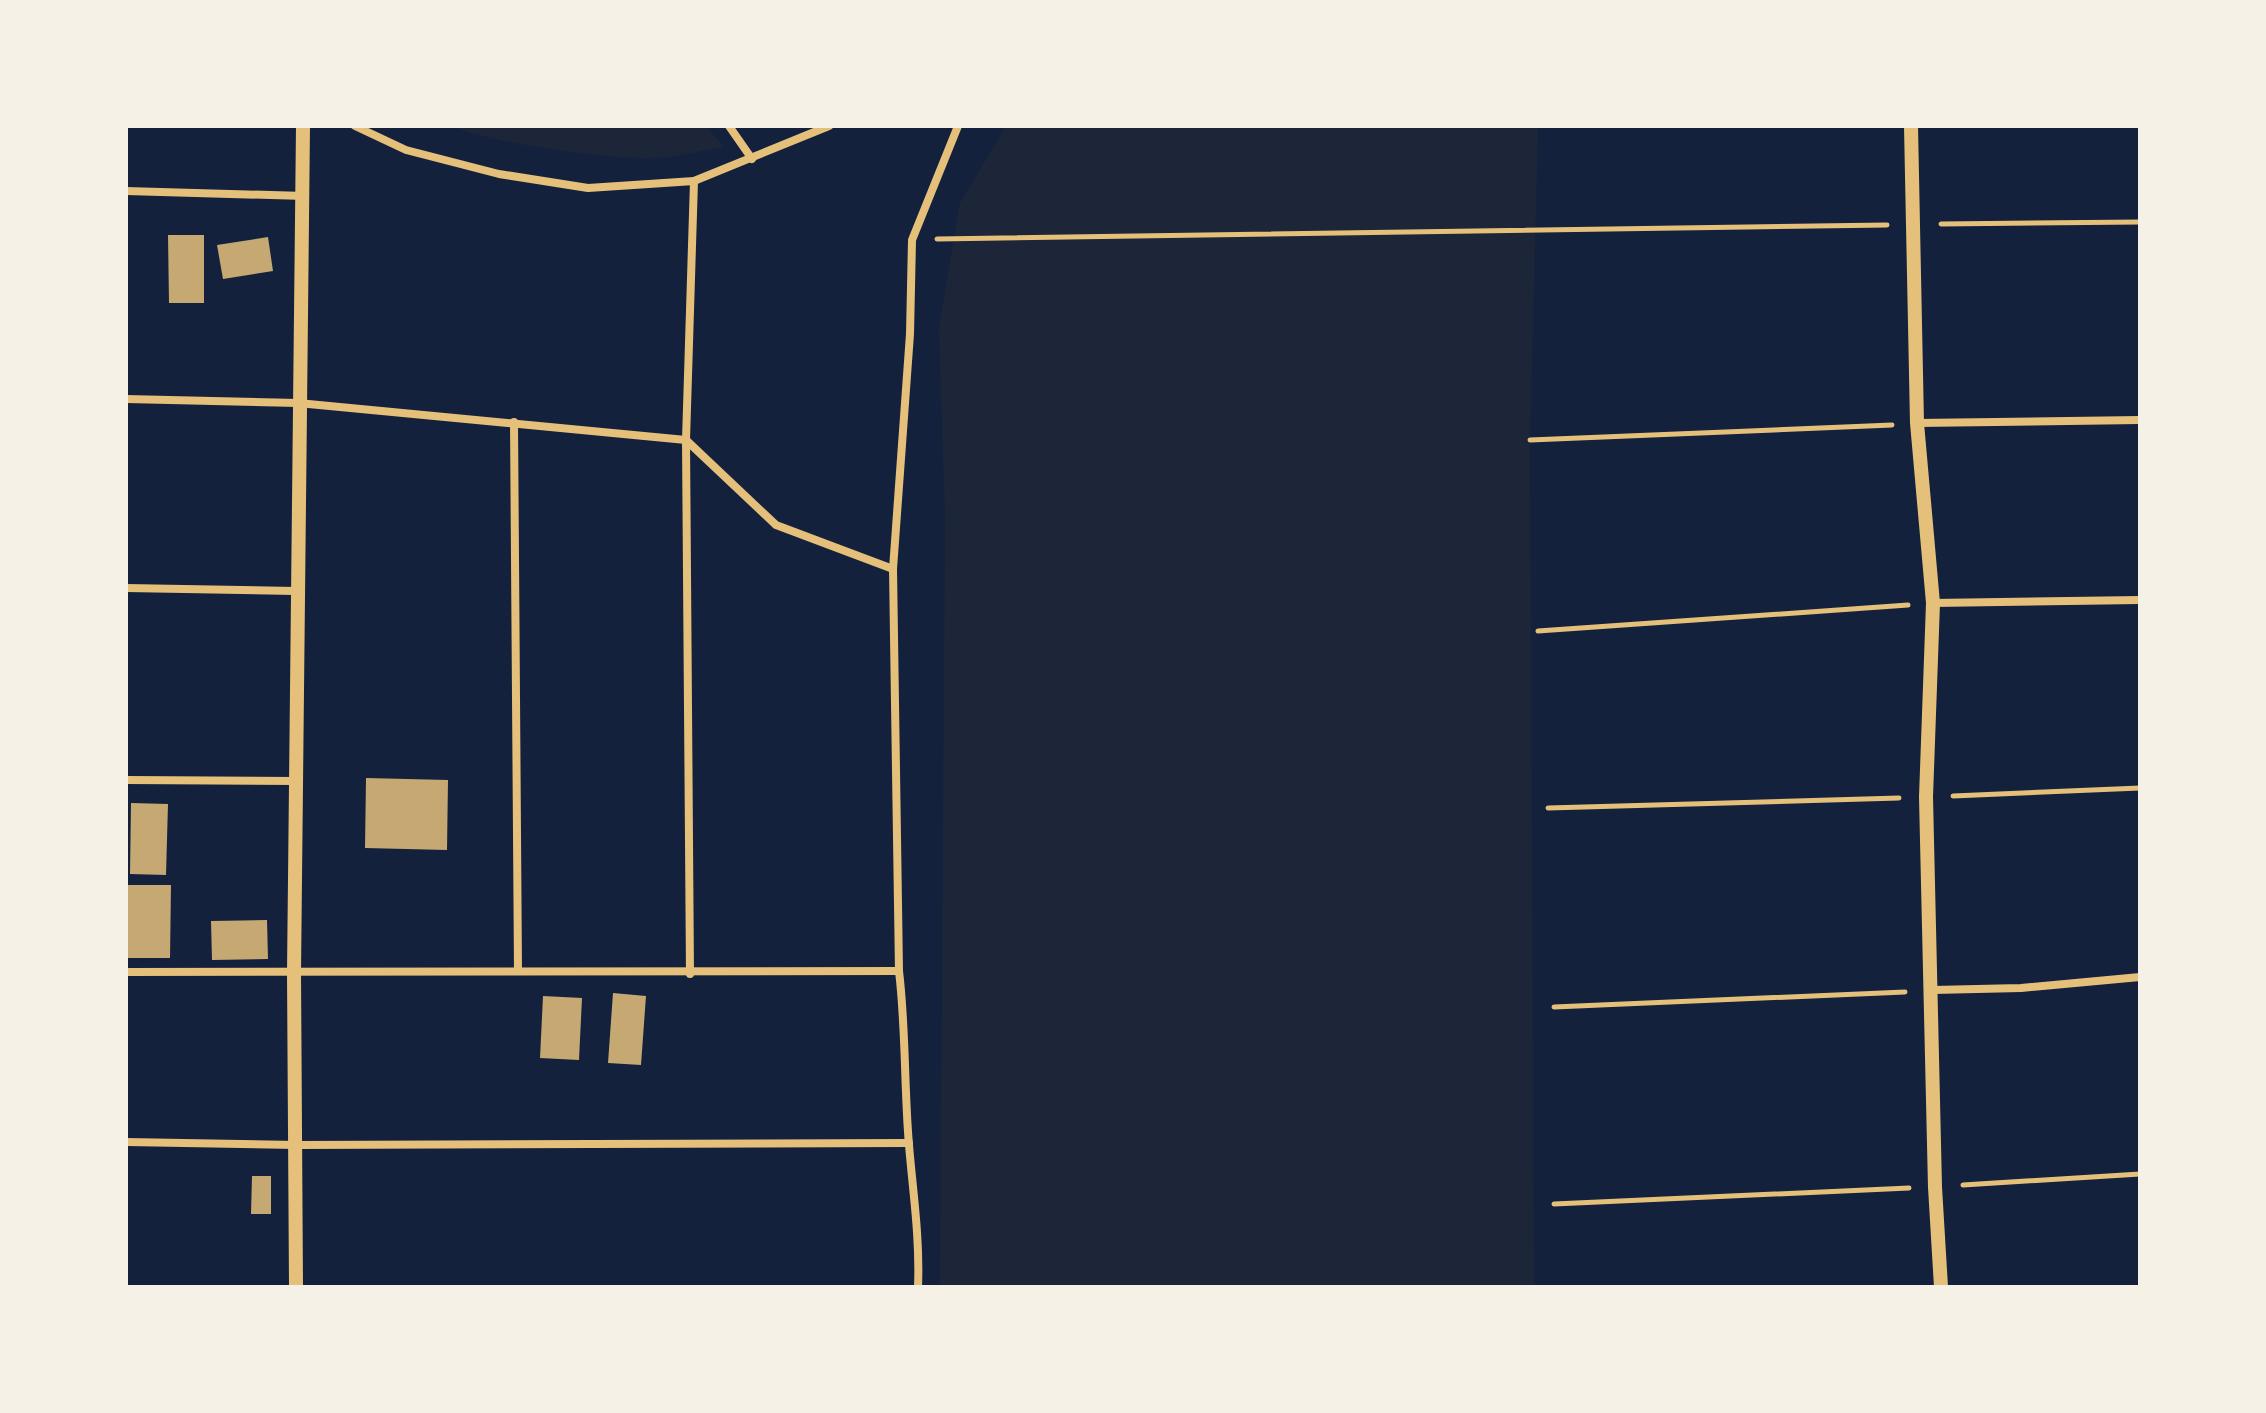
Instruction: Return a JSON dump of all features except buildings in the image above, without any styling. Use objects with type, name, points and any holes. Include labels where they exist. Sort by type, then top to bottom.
[{"type":"street","points":[[296,1287],[296,591],[305,196],[303,126]]},
{"type":"street","points":[[355,126],[406,150],[499,174],[588,188],[694,181],[829,126]]},
{"type":"street","points":[[729,126],[752,159]]},
{"type":"street","points":[[918,1287],[920,1235],[909,1143],[905,1022],[899,971],[893,569],[909,350],[912,240],[958,126]]},
{"type":"street","points":[[1911,126],[1917,423],[1933,603],[1926,797],[1933,990],[1935,1187],[1941,1287]]},
{"type":"street","points":[[690,974],[686,440],[694,181]]},
{"type":"street","points":[[126,191],[305,196]]},
{"type":"street","points":[[126,399],[298,403],[686,440],[776,525],[893,569]]},
{"type":"street","points":[[1917,423],[2140,420]]},
{"type":"street","points":[[514,422],[518,971]]},
{"type":"street","points":[[126,588],[296,591]]},
{"type":"street","points":[[1933,603],[2140,600]]},
{"type":"street","points":[[126,780],[295,781]]},
{"type":"street","points":[[126,972],[690,974],[899,971]]},
{"type":"street","points":[[1933,990],[2021,988],[2140,977]]},
{"type":"street","points":[[126,1142],[297,1145],[909,1143]]},
{"type":"path","points":[[912,240],[2140,222]]},
{"type":"path","points":[[1530,440],[1917,423]]},
{"type":"path","points":[[1538,631],[1933,603]]},
{"type":"path","points":[[1548,808],[2140,788]]},
{"type":"path","points":[[1554,1007],[1933,990]]},
{"type":"path","points":[[1554,1204],[1935,1187],[2140,1174]]},
{"type":"shaded area","points":[[451,126],[706,126],[724,147],[664,157],[625,157],[518,144]]},
{"type":"shaded area","points":[[1006,126],[1538,126],[1530,440],[1534,1287],[940,1287],[945,517],[939,328],[960,203]]}]
